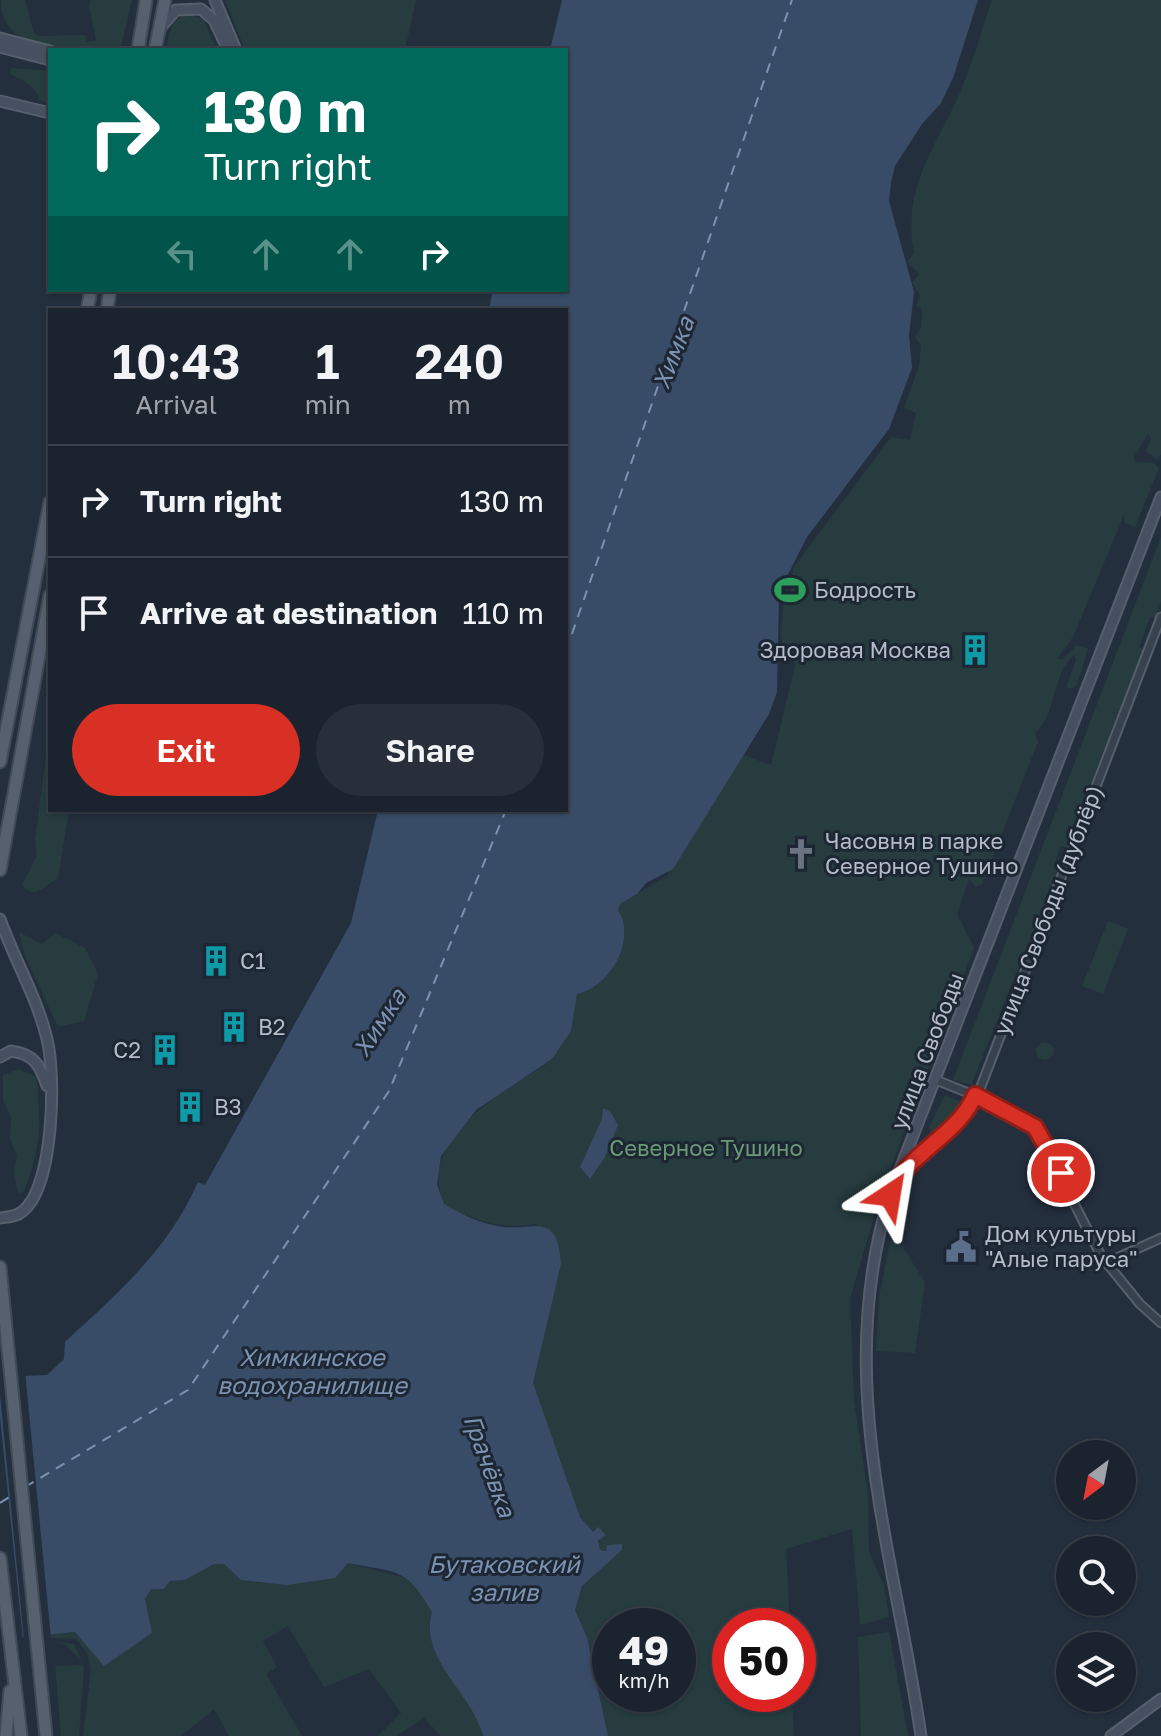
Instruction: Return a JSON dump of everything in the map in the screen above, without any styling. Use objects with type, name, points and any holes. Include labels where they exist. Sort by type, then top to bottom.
[{"type":"main road","points":[[138,46],[146,0]]},
{"type":"main road","points":[[156,48],[165,0]]},
{"type":"main road","points":[[215,0],[235,48]]},
{"type":"main road","points":[[160,28],[176,10],[185,7],[201,9],[214,20],[227,48]]},
{"type":"main road","points":[[0,31],[24,45]]},
{"type":"main road","points":[[0,38],[48,51]]},
{"type":"main road","points":[[0,47],[48,59]]},
{"type":"main road","points":[[0,101],[48,113]]},
{"type":"main road","name":"улица Свободы","points":[[921,1736],[883,1536],[866,1420],[867,1292],[880,1230],[897,1176],[1161,497]]},
{"type":"main road","points":[[0,762],[48,512]]},
{"type":"main road","points":[[0,870],[48,606]]},
{"type":"main road","points":[[0,919],[48,1042],[49,1093],[48,1146],[34,1197],[16,1216],[0,1218]]},
{"type":"main road","points":[[0,1057],[11,1051],[29,1055],[42,1071],[49,1093]]},
{"type":"main road","points":[[0,1267],[46,1736]]},
{"type":"main road","points":[[0,1558],[21,1736]]},
{"type":"main road","points":[[6,1736],[11,1670]]},
{"type":"main road","points":[[1111,1736],[1161,1699]]},
{"type":"street","name":"улица Свободы (дублёр)","points":[[897,1176],[966,1110],[975,1095],[1161,617]]},
{"type":"street","points":[[936,1080],[1014,1113],[1039,1132],[1106,1263],[1161,1323]]},
{"type":"street","points":[[1106,1263],[1161,1238]]},
{"type":"green space","points":[[1,0],[25,0],[34,33],[39,36],[85,35],[87,42],[96,41],[89,5],[91,0],[132,0],[120,48],[47,47],[14,32],[4,19]]},
{"type":"green space","points":[[225,0],[416,0],[405,48],[244,48]]},
{"type":"green space","name":"Северное Тушино","points":[[992,0],[1161,0],[1161,454],[1157,460],[1146,451],[1151,438],[1148,434],[1134,457],[1135,462],[1154,463],[1159,468],[1135,527],[1125,523],[1124,515],[1073,637],[1058,658],[1062,660],[1077,645],[1088,649],[1077,685],[1072,689],[1066,687],[1076,660],[1074,655],[1061,673],[1048,715],[1035,733],[1038,742],[982,884],[976,887],[969,879],[957,914],[974,948],[881,1193],[876,1194],[876,1210],[850,1299],[854,1400],[868,1495],[869,1551],[884,1587],[889,1617],[860,1625],[852,1529],[786,1549],[789,1608],[712,1608],[712,1712],[793,1712],[794,1736],[608,1736],[603,1712],[696,1712],[696,1608],[592,1608],[592,1661],[587,1637],[575,1610],[582,1586],[621,1550],[600,1550],[596,1546],[601,1539],[597,1529],[593,1532],[580,1517],[532,1383],[561,1264],[536,1224],[511,1226],[488,1223],[443,1204],[439,1183],[440,1164],[447,1147],[471,1117],[547,1063],[560,1048],[570,1026],[577,994],[598,983],[610,966],[623,922],[618,910],[620,904],[667,876],[743,755],[771,765],[795,666],[794,654],[784,659],[781,631],[784,598],[790,600],[793,568],[891,437],[910,440],[916,413],[904,408],[919,366],[921,345],[915,338],[921,327],[922,310],[917,305],[920,295],[912,283],[919,274],[907,262],[914,253],[911,228],[913,204],[926,162],[966,77]]},
{"type":"green space","points":[[189,14],[204,20],[216,48],[168,48],[169,35],[178,18]]},
{"type":"green space","points":[[11,68],[48,71],[48,102],[39,100],[32,87],[10,74]]},
{"type":"green space","points":[[1161,537],[1161,602],[1155,618],[1150,617],[1139,647],[1143,649],[1066,847],[1061,846],[1055,862],[1060,865],[972,1083],[976,1086],[953,1080]]},
{"type":"green space","points":[[48,740],[48,812],[69,812],[58,879],[32,892],[22,885],[37,856],[35,840]]},
{"type":"green space","points":[[1108,921],[1128,929],[1103,994],[1082,986]]},
{"type":"green space","points":[[19,932],[42,944],[55,933],[85,948],[98,974],[84,1021],[58,1027],[25,956]]},
{"type":"green space","points":[[1045,1042],[1054,1051],[1045,1060],[1036,1051]]},
{"type":"green space","points":[[19,1069],[35,1076],[39,1126],[30,1176],[24,1192],[18,1193],[14,1173],[17,1155],[10,1139],[11,1116],[3,1101],[3,1075]]},
{"type":"green space","points":[[945,1095],[966,1104],[936,1132],[932,1132],[929,1127]]},
{"type":"green space","points":[[891,1237],[898,1240],[925,1282],[915,1353],[876,1351],[879,1296]]},
{"type":"green space","points":[[348,1563],[413,1580],[432,1612],[430,1629],[439,1661],[469,1706],[483,1736],[441,1736],[424,1718],[397,1736],[378,1736],[401,1713],[369,1669],[324,1687],[288,1626],[263,1641],[277,1667],[266,1674],[302,1736],[229,1736],[214,1709],[181,1736],[83,1736],[91,1669],[87,1653],[76,1639],[49,1638],[48,1634],[76,1632],[145,1599],[151,1589],[164,1589],[170,1581],[185,1580],[214,1564],[224,1564],[244,1580],[284,1583],[325,1575]]},
{"type":"green space","points":[[889,1632],[908,1736],[861,1736],[858,1637]]},
{"type":"green space","points":[[52,1641],[74,1644],[80,1659],[66,1645]]},
{"type":"green space","points":[[82,1662],[79,1736],[61,1736],[55,1666],[81,1665]]},
{"type":"water","name":"Химкинское водохранилище","points":[[562,0],[978,0],[953,78],[941,103],[922,124],[895,166],[891,182],[889,201],[914,292],[909,335],[912,368],[889,429],[807,537],[779,592],[777,692],[769,714],[673,869],[646,883],[637,894],[620,904],[624,933],[619,956],[606,976],[588,990],[577,994],[571,1031],[552,1059],[476,1110],[441,1156],[437,1185],[444,1204],[490,1224],[541,1227],[554,1235],[561,1264],[533,1383],[580,1517],[593,1532],[598,1527],[606,1535],[598,1541],[600,1550],[606,1551],[607,1545],[622,1544],[622,1550],[582,1586],[575,1610],[587,1637],[592,1661],[592,1712],[603,1712],[608,1736],[483,1736],[469,1706],[439,1661],[430,1629],[432,1612],[407,1579],[390,1571],[348,1563],[335,1578],[287,1585],[241,1580],[224,1564],[214,1564],[185,1580],[170,1581],[164,1589],[151,1589],[145,1599],[152,1633],[104,1666],[75,1632],[0,1639],[0,1377],[47,1375],[64,1359],[65,1342],[123,1287],[157,1249],[198,1182],[205,1185],[351,923],[378,812],[568,812],[568,308],[489,308],[493,292],[568,292],[568,48],[550,48]]},
{"type":"water","points":[[603,1108],[610,1111],[618,1125],[605,1157],[590,1179],[580,1167],[602,1119]]},
{"type":"pier","points":[[25,1371],[51,1638],[24,1640],[0,1395],[0,1373]]},
{"type":"pier","points":[[0,1417],[23,1640],[0,1643]]},
{"type":"ferry route","points":[[568,645],[792,0]]},
{"type":"ferry route","points":[[25,1487],[188,1390],[389,1091],[505,812]]},
{"type":"ferry route","points":[[0,1503],[16,1493]]},
{"type":"place","name":"Бодрость","points":[[790,590]]},
{"type":"place","name":"Здоровая Москва","points":[[975,650]]},
{"type":"place","name":"Часовня в парке Северное Тушино","points":[[801,854]]},
{"type":"place","name":"C1","points":[[216,961]]},
{"type":"place","name":"B2","points":[[234,1027]]},
{"type":"place","name":"C2","points":[[165,1050]]},
{"type":"place","name":"B3","points":[[190,1107]]},
{"type":"place","name":"Дом культуры \"Алые паруса\"","points":[[961,1247]]},
{"type":"route","points":[[890,1195],[897,1176],[966,1110],[975,1095],[1006,1108],[1035,1127],[1061,1173]]},
{"type":"water label","name":"Химка","points":[[674,353]]},
{"type":"water label","name":"Химка","points":[[380,1023]]},
{"type":"water label","name":"Грачёвка","points":[[489,1466]]},
{"type":"water label","name":"Бутаковский залив","points":[[504,1579]]}]
